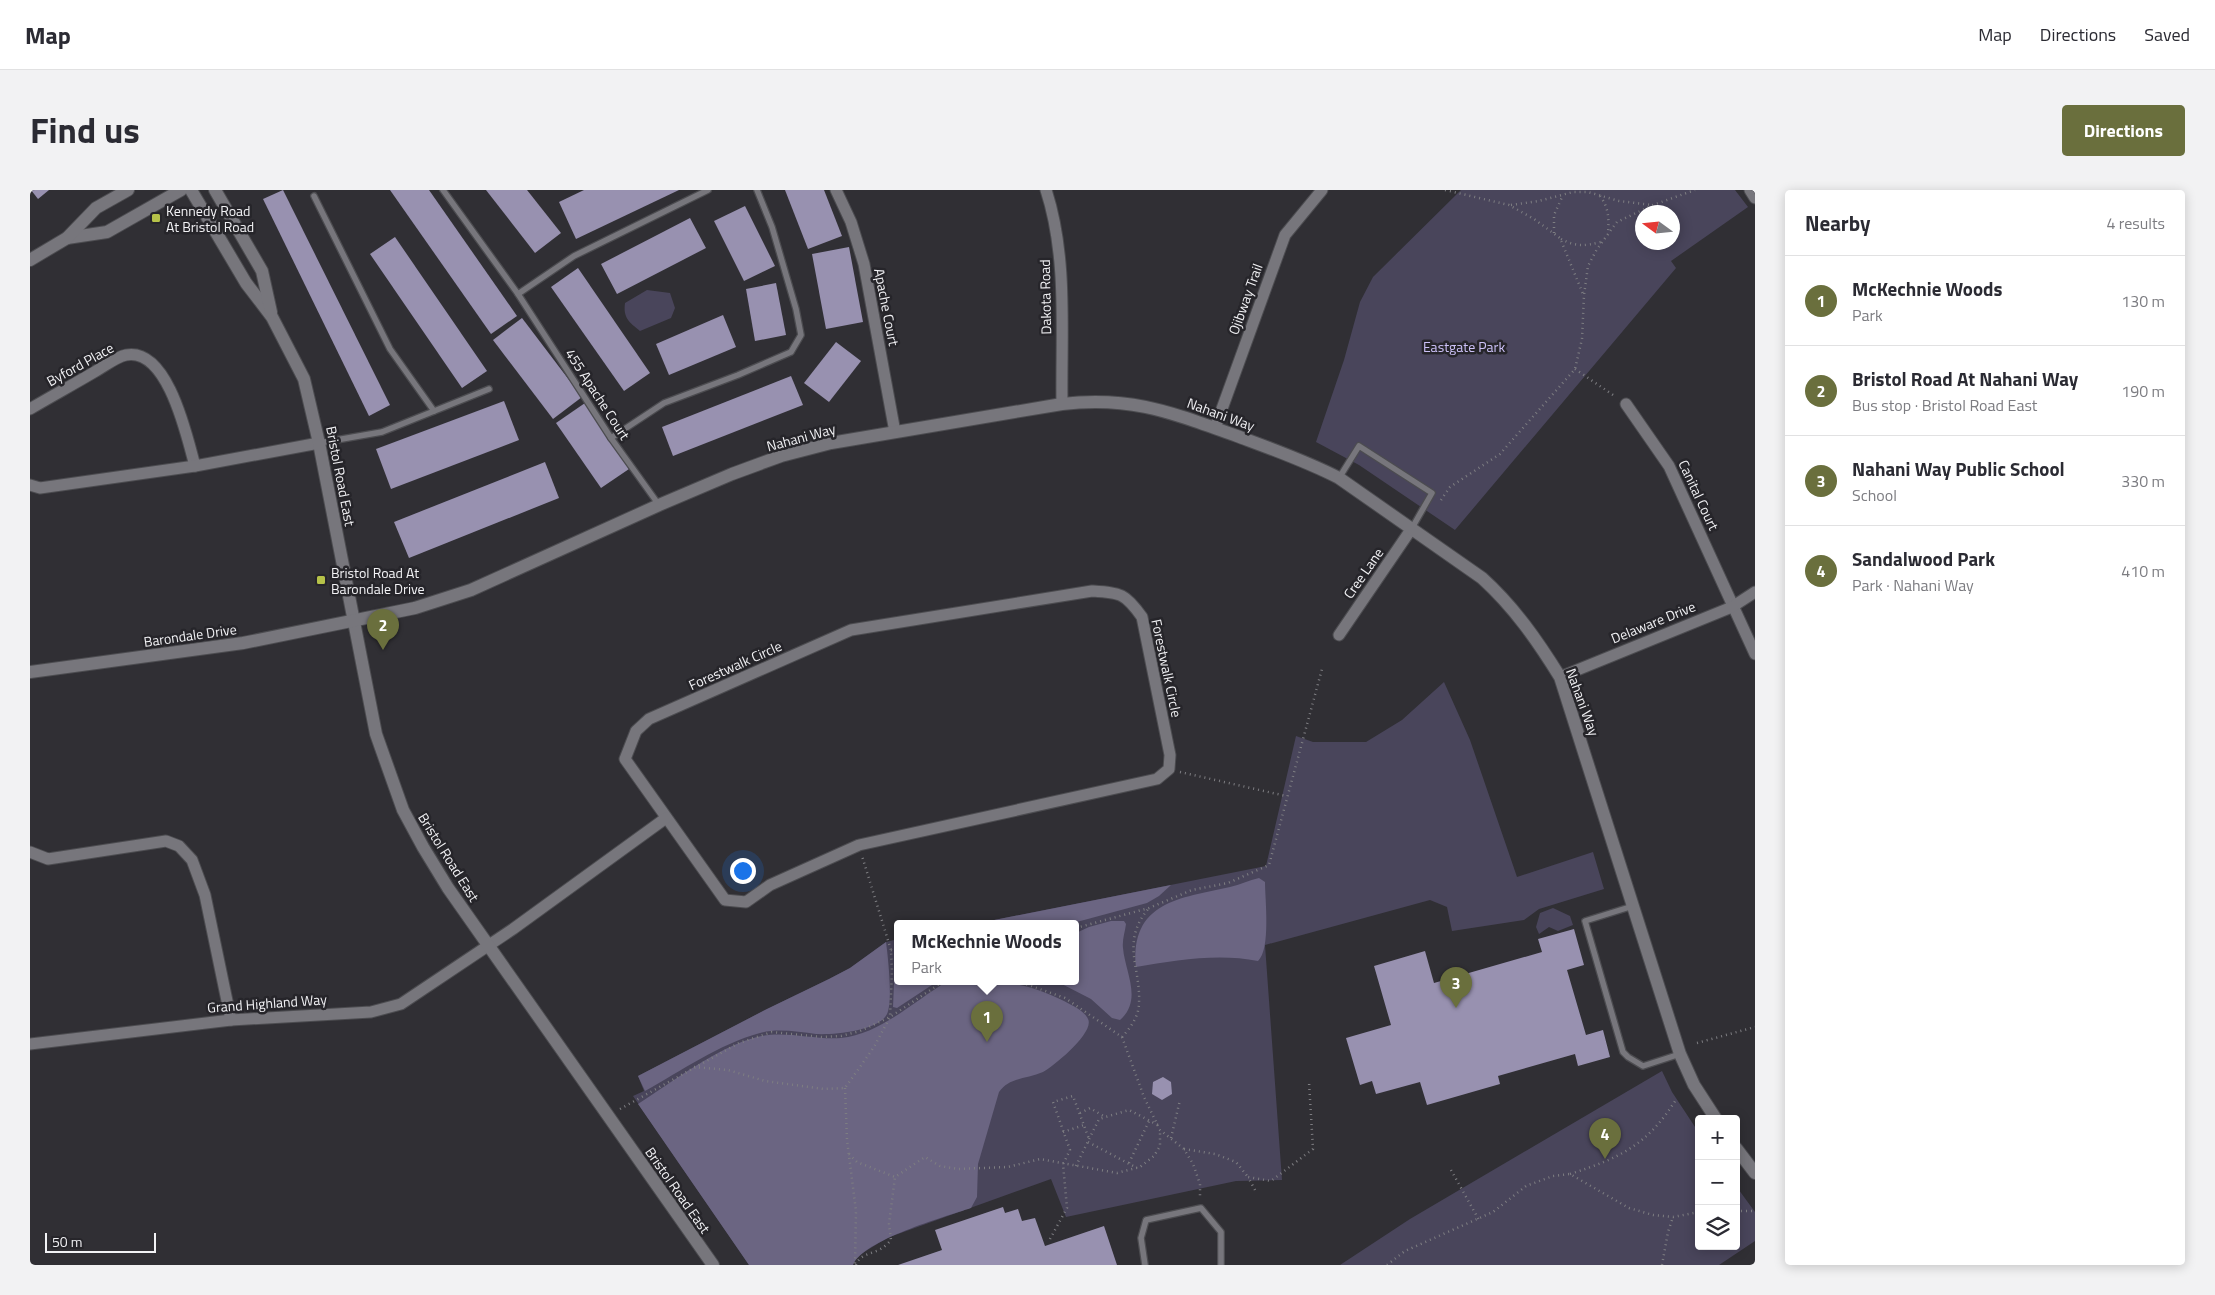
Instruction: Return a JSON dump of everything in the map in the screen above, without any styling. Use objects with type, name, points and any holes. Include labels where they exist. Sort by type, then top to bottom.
[{"type":"street","points":[[30,260],[67,238],[96,208],[128,190]]},
{"type":"street","points":[[67,238],[107,232],[181,190]]},
{"type":"street","name":"Bristol Road East","points":[[191,190],[246,283],[272,317],[304,379],[320,443],[376,734],[403,810],[438,873],[713,1265]]},
{"type":"street","name":"Bristol Road East","points":[[215,190],[262,271],[272,317]]},
{"type":"street","name":"Apache Court","points":[[836,190],[851,222],[864,264],[894,432]]},
{"type":"street","name":"Dakota Road","points":[[1046,190],[1055,223],[1060,262],[1062,404]]},
{"type":"street","name":"Ojibway Trail","points":[[1214,428],[1285,235],[1322,190]]},
{"type":"street","points":[[1750,190],[1755,198]]},
{"type":"street","name":"Byford Place","points":[[30,409],[121,357],[138,355],[150,360],[158,368],[181,417],[195,466]]},
{"type":"street","name":"Nahani Way","points":[[353,620],[415,608],[461,594],[659,505],[780,456],[831,443],[1062,404],[1090,401],[1138,405],[1176,414],[1302,460],[1339,478],[1482,578],[1502,596],[1529,629],[1560,677],[1680,1054],[1694,1085],[1713,1115]]},
{"type":"street","name":"Canital Court","points":[[1626,404],[1669,466],[1755,654]]},
{"type":"street","points":[[30,486],[40,488],[195,466],[320,443]]},
{"type":"street","name":"Cree Lane","points":[[1338,635],[1412,528]]},
{"type":"street","name":"Forestwalk Circle","points":[[1092,591],[1113,592],[1130,600],[1142,617],[1170,755],[1169,769],[1157,779],[859,845],[770,885],[746,902],[725,900],[625,759],[636,731],[649,719],[852,630],[1092,591]]},
{"type":"street","name":"Delaware Drive","points":[[1560,677],[1732,607],[1755,592]]},
{"type":"street","name":"Barondale Drive","points":[[30,672],[244,643],[353,620]]},
{"type":"street","points":[[489,946],[666,818]]},
{"type":"street","points":[[30,852],[48,859],[166,841],[180,846],[192,860],[205,895],[231,1020]]},
{"type":"street","name":"Grand Highland Way","points":[[30,1044],[231,1020],[371,1012],[401,1004],[489,946]]},
{"type":"street","points":[[1740,1153],[1755,1174]]},
{"type":"lane","name":"455 Apache Court","points":[[444,190],[518,294],[610,438],[659,505]]},
{"type":"lane","points":[[518,294],[574,256],[708,190]]},
{"type":"lane","points":[[610,438],[664,402],[738,375],[791,352],[801,335],[796,309],[772,227],[757,190]]},
{"type":"lane","points":[[314,196],[390,349],[434,411]]},
{"type":"lane","points":[[320,443],[382,432],[489,389]]},
{"type":"lane","points":[[1339,478],[1359,446],[1432,493],[1412,528]]},
{"type":"lane","points":[[1633,906],[1585,921],[1623,1052],[1642,1066],[1680,1054]]},
{"type":"lane","points":[[1145,1265],[1141,1238],[1146,1220],[1201,1208],[1221,1232],[1221,1265]]},
{"type":"path","points":[[1445,190],[1509,206],[1534,219],[1573,246],[1584,247],[1603,242]]},
{"type":"path","points":[[1509,206],[1588,192],[1619,202],[1653,205],[1695,190]]},
{"type":"path","points":[[1554,233],[1554,215],[1563,195]]},
{"type":"path","points":[[1599,195],[1607,206],[1608,234]]},
{"type":"path","points":[[1440,501],[1450,487],[1500,454],[1575,369],[1582,339],[1584,295],[1588,266],[1608,234],[1618,222],[1635,214]]},
{"type":"path","points":[[1560,238],[1584,295]]},
{"type":"path","points":[[1575,369],[1626,404]]},
{"type":"path","points":[[1079,927],[1149,908],[1177,895],[1228,882],[1269,865],[1286,796],[1322,669]]},
{"type":"path","points":[[1169,769],[1286,796]]},
{"type":"path","points":[[856,1265],[856,1211],[849,1154],[845,1088],[874,1047],[890,1018],[892,970],[891,950],[859,845]]},
{"type":"path","points":[[1122,1037],[1134,1022],[1138,1013],[1139,1002],[1134,966],[1134,940],[1141,917],[1149,908]]},
{"type":"path","points":[[609,1116],[694,1066],[739,1043],[766,1033],[781,1032],[821,1038],[841,1036],[870,1028],[890,1018],[938,985]]},
{"type":"path","points":[[856,1265],[864,1256],[881,1249],[892,1240],[889,1224],[895,1177],[924,1157],[940,1166],[958,1169],[1008,1167],[1040,1159],[1117,1173],[1137,1168],[1154,1156],[1160,1146],[1160,1130],[1144,1097],[1122,1037],[1065,998],[1028,985]]},
{"type":"path","points":[[1697,1043],[1755,1027]]},
{"type":"path","points":[[694,1066],[728,1070],[765,1081],[824,1089],[845,1088]]},
{"type":"path","points":[[1248,1177],[1271,1181],[1313,1149],[1309,1082]]},
{"type":"path","points":[[1050,1240],[1067,1208],[1063,1164],[1070,1150],[1053,1102],[1073,1096],[1089,1140],[1137,1168]]},
{"type":"path","points":[[1387,1265],[1405,1251],[1479,1220],[1493,1212],[1526,1186],[1553,1176],[1570,1174],[1608,1162],[1642,1141],[1667,1114],[1677,1098]]},
{"type":"path","points":[[1171,1138],[1180,1100]]},
{"type":"path","points":[[1080,1112],[1090,1108],[1106,1117]]},
{"type":"path","points":[[1076,1166],[1099,1119],[1129,1110],[1158,1125]]},
{"type":"path","points":[[1129,1163],[1149,1121]]},
{"type":"path","points":[[1063,1132],[1084,1125]]},
{"type":"path","points":[[1160,1130],[1184,1149],[1197,1173],[1201,1208]]},
{"type":"path","points":[[1184,1149],[1215,1154],[1236,1162],[1248,1177],[1255,1190]]},
{"type":"path","points":[[849,1154],[857,1162],[895,1177]]},
{"type":"path","points":[[1451,1170],[1479,1220]]},
{"type":"path","points":[[1570,1174],[1628,1208],[1653,1215],[1673,1217],[1695,1213]]},
{"type":"path","points":[[1740,1211],[1755,1211]]},
{"type":"path","points":[[1662,1265],[1668,1232],[1673,1217]]},
{"type":"green space","name":"Eastgate Park","points":[[1461,190],[1735,190],[1748,207],[1671,261],[1676,268],[1455,530],[1359,465],[1316,442],[1344,360],[1360,302],[1373,277]]},
{"type":"green space","points":[[647,290],[670,293],[675,308],[671,318],[640,331],[626,316],[625,303]]},
{"type":"green space","points":[[1444,682],[1470,740],[1517,877],[1593,852],[1604,889],[1539,909],[1524,920],[1452,931],[1447,907],[1430,900],[1265,945],[1282,1180],[1236,1181],[1066,1217],[1051,1179],[887,1238],[856,1257],[853,1265],[749,1265],[633,1096],[644,1091],[638,1076],[850,968],[886,942],[894,940],[894,985],[1079,985],[1079,920],[994,920],[1266,866],[1296,736],[1313,742],[1366,742],[1402,720]]},
{"type":"green space","points":[[1553,908],[1570,916],[1573,925],[1558,931],[1549,927],[1539,934],[1536,927],[1540,913]]},
{"type":"green space","points":[[1662,1071],[1672,1092],[1695,1127],[1695,1250],[1740,1250],[1740,1191],[1755,1212],[1755,1241],[1719,1265],[1340,1265],[1410,1219]]},
{"type":"shaded area","points":[[1259,878],[1265,882],[1266,935],[1265,946],[1258,961],[1213,958],[1182,960],[1136,967],[1136,945],[1141,929],[1150,916],[1162,907],[1193,895],[1234,886]]},
{"type":"shaded area","points":[[1171,885],[1159,896],[1147,903],[1079,921],[994,920]]},
{"type":"shaded area","points":[[1111,921],[1124,921],[1126,924],[1123,948],[1132,995],[1127,1012],[1120,1020],[1112,1018],[1091,999],[1064,985],[1079,985],[1079,932]]},
{"type":"shaded area","points":[[886,942],[890,999],[887,1014],[882,1020],[866,1028],[833,1034],[795,1031],[760,1033],[715,1051],[645,1091],[638,1076],[850,968]]},
{"type":"shaded area","points":[[894,984],[932,985],[897,1008],[893,1007]]},
{"type":"shaded area","points":[[942,985],[1021,985],[1049,994],[1074,1006],[1084,1013],[1089,1025],[1080,1040],[1056,1063],[1043,1072],[1008,1084],[999,1092],[978,1164],[977,1197],[971,1208],[924,1223],[888,1238],[860,1256],[853,1265],[749,1265],[638,1104],[711,1057],[742,1042],[757,1037],[778,1034],[830,1038],[856,1035],[884,1023]]},
{"type":"building","points":[[31,190],[49,190],[38,199]]},
{"type":"building","points":[[283,190],[390,405],[369,416],[263,199]]},
{"type":"building","points":[[390,190],[429,190],[517,316],[491,334]]},
{"type":"building","points":[[486,190],[527,190],[561,233],[535,253]]},
{"type":"building","points":[[584,190],[679,190],[576,239],[559,202]]},
{"type":"building","points":[[785,190],[824,190],[842,236],[808,249]]},
{"type":"building","points":[[745,206],[775,266],[744,281],[714,221]]},
{"type":"building","points":[[690,218],[706,248],[617,294],[601,264]]},
{"type":"building","points":[[395,237],[487,371],[462,388],[370,254]]},
{"type":"building","points":[[849,247],[863,322],[826,329],[812,254]]},
{"type":"building","points":[[578,268],[650,373],[624,391],[551,287]]},
{"type":"building","points":[[776,283],[786,335],[755,341],[746,289]]},
{"type":"building","points":[[723,315],[736,347],[669,375],[656,344]]},
{"type":"building","points":[[522,318],[582,397],[553,419],[493,340]]},
{"type":"building","points":[[836,342],[861,361],[829,402],[804,383]]},
{"type":"building","points":[[791,376],[803,405],[673,456],[662,427]]},
{"type":"building","points":[[504,401],[519,440],[391,489],[376,449]]},
{"type":"building","points":[[585,403],[629,469],[601,488],[556,423]]},
{"type":"building","points":[[545,462],[559,498],[409,558],[394,522]]},
{"type":"building","points":[[1574,929],[1584,965],[1567,970],[1586,1035],[1603,1030],[1610,1057],[1578,1066],[1575,1054],[1498,1076],[1500,1084],[1427,1105],[1420,1082],[1376,1094],[1372,1081],[1360,1085],[1346,1038],[1391,1025],[1374,966],[1425,951],[1434,983],[1542,952],[1538,939]]},
{"type":"building","points":[[1163,1077],[1171,1082],[1172,1094],[1162,1100],[1152,1094],[1153,1082]]},
{"type":"building","points":[[1003,1207],[1005,1213],[1018,1209],[1022,1221],[1035,1218],[1045,1246],[1104,1226],[1117,1265],[898,1265],[942,1250],[935,1230]]},
{"type":"place","name":"Kennedy Road At Bristol Road","points":[[156,218]]},
{"type":"place","name":"Bristol Road At Barondale Drive","points":[[321,580]]},
{"type":"place","name":"Bristol Road At Nahani Way","points":[[383,650]]},
{"type":"place","name":"Nahani Way Public School","points":[[1456,1008]]},
{"type":"place","name":"McKechnie Woods","points":[[987,1042]]},
{"type":"place","name":"Sandalwood Park","points":[[1605,1159]]}]
